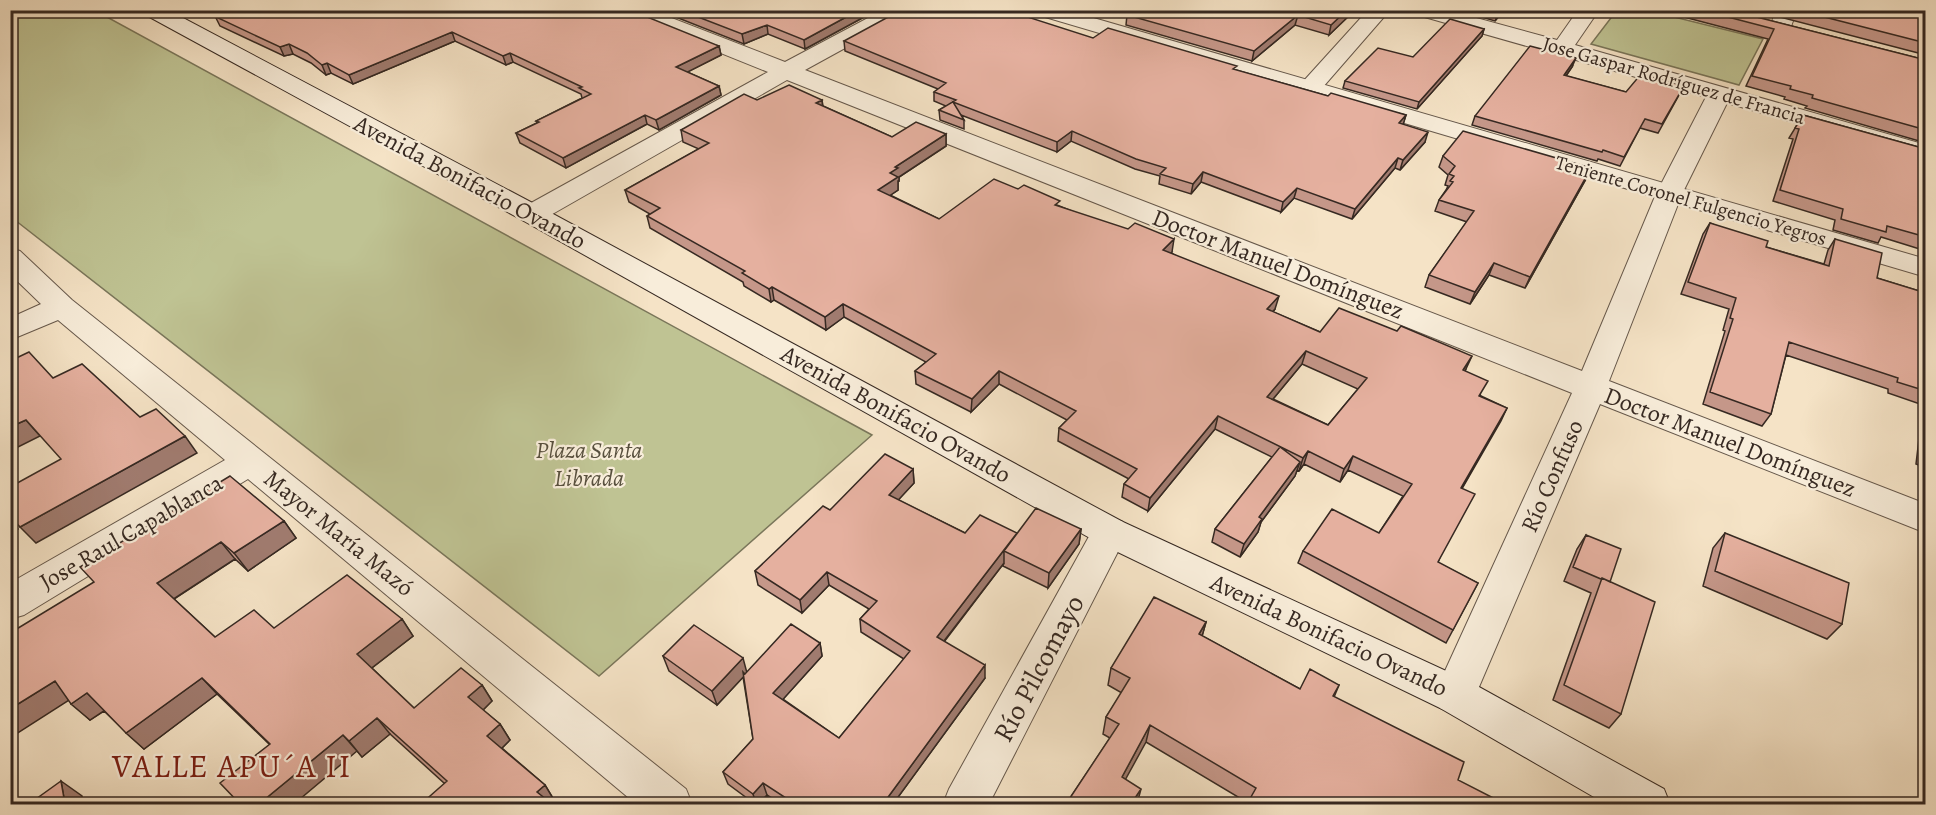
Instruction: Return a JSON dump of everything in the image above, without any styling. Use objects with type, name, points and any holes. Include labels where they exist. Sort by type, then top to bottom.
[{"type":"street","name":"Avenida Bonifacio Ovando","points":[[151,10],[531,214],[1110,532],[1455,695],[1643,803]]},
{"type":"street","name":"Doctor Manuel Domínguez","points":[[631,10],[1926,519]]},
{"type":"street","points":[[531,214],[900,10]]},
{"type":"street","name":"Teniente Coronel Fulgencio Yegros","points":[[1042,10],[1308,90],[1926,268]]},
{"type":"street","points":[[1308,90],[1380,10]]},
{"type":"street","name":"Jose Gaspar Rodríguez de Francia","points":[[1421,10],[1562,48],[1926,153]]},
{"type":"street","points":[[1562,48],[1589,10]]},
{"type":"street","points":[[1759,21],[1784,19],[1803,33]]},
{"type":"street","name":"Río Confuso","points":[[1455,695],[1591,387],[1669,194],[1720,93]]},
{"type":"street","name":"Mayor María Mazó","points":[[10,258],[62,307],[670,804]]},
{"type":"street","points":[[10,330],[62,307]]},
{"type":"street","name":"Jose Raul Capablanca","points":[[10,603],[251,461]]},
{"type":"street","name":"Río Pilcomayo","points":[[965,804],[1110,532]]},
{"type":"green space","points":[[1617,10],[1650,11],[1763,39],[1739,85],[1591,44]]},
{"type":"green space","name":"Plaza Santa Librada","points":[[10,11],[96,11],[872,435],[599,676],[11,217]]},
{"type":"building","points":[[212,10],[630,10],[719,46],[676,67],[719,86],[656,120],[645,115],[563,158],[516,133],[591,94],[579,88],[582,87],[510,53],[503,56],[452,32],[349,75],[327,63],[322,65],[307,53],[289,44],[280,47],[216,17]]},
{"type":"building","points":[[680,10],[859,10],[804,40],[767,25],[742,34]]},
{"type":"building","points":[[901,10],[1006,10],[1093,38],[1108,28],[1237,66],[1233,69],[1328,96],[1331,93],[1406,115],[1399,123],[1428,132],[1403,160],[1398,158],[1355,209],[1297,188],[1283,202],[1203,172],[1193,184],[1160,174],[1166,168],[1136,159],[1072,131],[1057,142],[953,102],[964,120],[939,110],[956,100],[934,92],[946,83],[844,41]]},
{"type":"building","points":[[1134,10],[1347,10],[1331,25],[1298,15],[1254,51],[1127,15]]},
{"type":"building","points":[[1701,10],[1729,10],[1926,60],[1926,130],[1812,98],[1813,95],[1790,89],[1791,86],[1752,76],[1774,29]]},
{"type":"building","points":[[1797,10],[1926,10],[1926,43]]},
{"type":"building","points":[[1450,19],[1484,29],[1419,102],[1345,81],[1378,48],[1413,57]]},
{"type":"building","points":[[1530,46],[1576,58],[1564,75],[1626,92],[1641,74],[1684,86],[1662,124],[1645,119],[1624,157],[1475,116]]},
{"type":"building","points":[[789,85],[822,100],[816,103],[892,137],[916,122],[946,134],[895,167],[898,168],[890,173],[898,177],[878,190],[939,219],[994,179],[1018,189],[1024,185],[1060,201],[1055,205],[1128,229],[1135,223],[1174,239],[1163,250],[1279,296],[1267,309],[1320,332],[1339,308],[1397,331],[1401,326],[1472,356],[1463,370],[1488,381],[1479,396],[1507,408],[1461,488],[1475,494],[1438,562],[1478,583],[1453,630],[1303,551],[1332,509],[1379,533],[1412,484],[1353,456],[1344,469],[1308,451],[1303,458],[1218,416],[1150,498],[1124,484],[1137,469],[1059,428],[1076,411],[999,371],[972,399],[915,371],[936,354],[843,304],[825,317],[772,287],[769,289],[742,273],[745,271],[647,216],[660,208],[625,190],[709,143],[681,130],[744,94],[757,100]],"holes":[[[1306,351],[1367,378],[1328,425],[1267,397]]]},
{"type":"building","points":[[1803,115],[1926,149],[1926,237],[1887,226],[1886,232],[1841,219],[1843,209],[1780,190],[1799,129],[1795,128]]},
{"type":"building","points":[[1463,131],[1591,168],[1530,277],[1494,263],[1475,292],[1429,275],[1474,211],[1439,200],[1453,182],[1450,181],[1454,176],[1449,174],[1455,166],[1443,156]]},
{"type":"building","points":[[1710,223],[1768,241],[1766,247],[1829,266],[1835,239],[1882,253],[1877,278],[1926,293],[1926,391],[1897,382],[1898,378],[1789,342],[1771,414],[1710,392],[1733,319],[1730,318],[1736,298],[1688,282]]},
{"type":"building","points":[[29,352],[53,378],[82,364],[140,417],[156,409],[185,436],[20,527],[10,516],[10,487],[61,459],[26,420],[10,427],[10,361]]},
{"type":"building","points":[[1280,447],[1300,462],[1259,517],[1262,519],[1244,544],[1215,529]]},
{"type":"building","points":[[885,454],[913,469],[889,495],[965,533],[980,515],[1017,533],[937,637],[985,665],[883,804],[795,804],[763,783],[753,794],[723,772],[753,739],[743,672],[745,674],[791,624],[820,643],[773,693],[839,738],[910,651],[860,619],[877,601],[827,572],[800,600],[755,571],[823,506],[830,510]]},
{"type":"building","points":[[230,476],[284,521],[234,553],[221,542],[157,583],[215,637],[254,610],[274,628],[347,575],[402,619],[357,654],[414,708],[461,668],[482,685],[468,697],[500,724],[487,736],[545,785],[537,792],[552,804],[421,804],[447,781],[377,718],[349,741],[343,735],[259,804],[240,804],[220,783],[270,744],[202,678],[126,733],[87,693],[71,704],[55,681],[10,709],[10,633],[94,582],[80,567]]},
{"type":"building","points":[[1036,508],[1081,529],[1049,573],[1004,551]]},
{"type":"building","points":[[1725,533],[1849,583],[1842,624],[1715,571]]},
{"type":"building","points":[[1586,535],[1621,549],[1610,582],[1573,567]]},
{"type":"building","points":[[1602,578],[1655,602],[1621,714],[1564,685]]},
{"type":"building","points":[[1154,597],[1206,622],[1199,634],[1300,689],[1310,669],[1339,685],[1333,696],[1464,762],[1458,780],[1505,804],[1247,804],[1256,788],[1150,725],[1122,777],[1141,789],[1131,804],[1066,804],[1119,724],[1106,717],[1130,678],[1111,668]]},
{"type":"building","points":[[694,625],[743,658],[712,691],[663,656]]},
{"type":"building","points":[[61,781],[65,804],[29,804]]},
{"type":"district","name":"VALLE APU´A II","points":[[232,765]]}]
